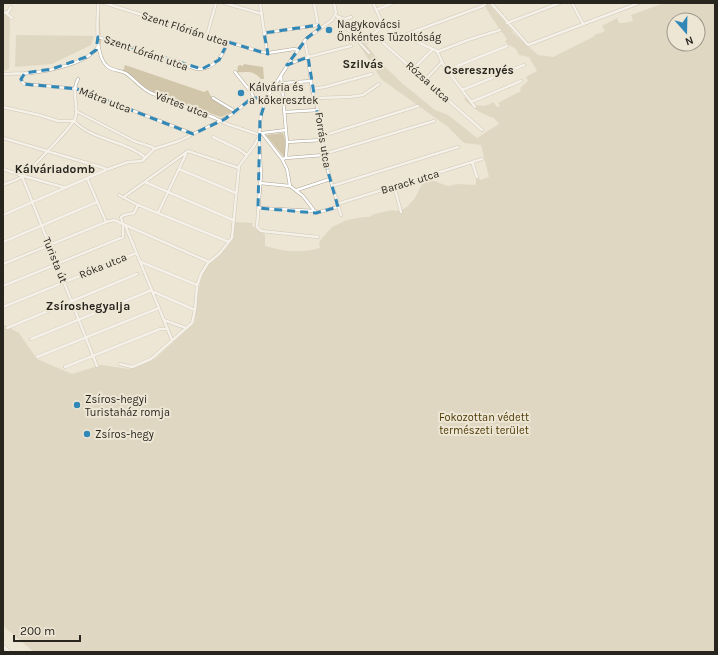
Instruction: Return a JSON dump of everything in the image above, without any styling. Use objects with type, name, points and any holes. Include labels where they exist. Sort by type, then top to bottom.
[{"type":"street","name":"Vértes utca","points":[[98,3],[99,51],[101,58],[109,68],[126,74],[146,91],[176,104],[222,120],[227,124],[260,134]]},
{"type":"street","name":"Szent Flórián utca","points":[[104,3],[266,53]]},
{"type":"street","points":[[207,35],[216,3]]},
{"type":"street","points":[[224,3],[262,14]]},
{"type":"street","points":[[260,3],[266,53],[294,49],[298,50]]},
{"type":"street","points":[[314,3],[318,25],[320,28]]},
{"type":"street","points":[[334,3],[336,13],[346,28],[352,32],[369,53]]},
{"type":"street","points":[[373,3],[383,26],[437,52],[447,70],[475,107]]},
{"type":"street","points":[[376,10],[393,3]]},
{"type":"street","points":[[402,36],[483,6],[486,3]]},
{"type":"street","points":[[491,3],[507,23],[528,45],[639,3]]},
{"type":"street","points":[[507,23],[560,3]]},
{"type":"street","points":[[572,3],[583,24]]},
{"type":"street","points":[[4,13],[10,10],[11,7]]},
{"type":"street","points":[[4,13],[9,14],[12,18]]},
{"type":"street","points":[[336,13],[345,20],[351,17]]},
{"type":"street","points":[[318,237],[261,231],[256,225],[261,174],[261,113],[266,99],[298,50],[305,41],[331,20],[336,13]]},
{"type":"street","points":[[264,33],[318,25]]},
{"type":"street","points":[[367,42],[373,34],[383,26]]},
{"type":"street","points":[[437,52],[500,30]]},
{"type":"street","name":"Rózsa utca","points":[[373,34],[482,130]]},
{"type":"street","name":"Szent Lóránt utca","points":[[98,37],[197,69],[208,67],[219,60],[224,53],[228,42]]},
{"type":"street","name":"Forrás utca","points":[[305,41],[312,89],[318,110],[324,154],[341,215]]},
{"type":"street","points":[[3,74],[41,72],[65,66],[91,54],[99,46]]},
{"type":"street","points":[[289,63],[351,46]]},
{"type":"street","points":[[447,70],[507,46]]},
{"type":"street","points":[[413,69],[433,49]]},
{"type":"street","points":[[425,80],[442,62]]},
{"type":"street","points":[[462,90],[524,65]]},
{"type":"street","points":[[235,72],[251,92],[253,98]]},
{"type":"street","name":"Mátra utca","points":[[25,73],[22,76],[21,81],[24,84],[74,88],[193,134]]},
{"type":"street","points":[[281,74],[287,142],[286,158]]},
{"type":"street","points":[[312,89],[325,87],[372,74]]},
{"type":"street","points":[[3,185],[22,176],[74,121],[76,111],[74,88],[78,79]]},
{"type":"street","points":[[283,84],[311,81]]},
{"type":"street","points":[[470,102],[521,81]]},
{"type":"street","points":[[314,98],[350,97],[363,95],[379,84]]},
{"type":"street","points":[[213,98],[236,112]]},
{"type":"street","points":[[3,215],[106,170],[128,162],[140,162],[154,149],[179,141],[222,120],[236,112],[253,98],[266,99]]},
{"type":"street","points":[[287,142],[322,138],[418,106]]},
{"type":"street","points":[[3,107],[58,121],[74,121],[87,131],[133,150],[146,158]]},
{"type":"street","points":[[285,112],[318,110]]},
{"type":"street","points":[[76,111],[134,141],[154,149]]},
{"type":"street","points":[[282,159],[324,154],[434,121]]},
{"type":"street","points":[[120,364],[132,367],[150,360],[192,322],[195,310],[197,285],[202,273],[209,262],[220,254],[233,234],[233,220],[240,163],[247,155],[260,134],[286,130]]},
{"type":"street","points":[[260,134],[282,159],[287,169],[290,186]]},
{"type":"street","points":[[213,137],[247,155]]},
{"type":"street","points":[[3,138],[106,170]]},
{"type":"street","points":[[332,186],[458,147]]},
{"type":"street","points":[[188,151],[239,168]]},
{"type":"street","points":[[158,213],[188,151]]},
{"type":"street","points":[[125,198],[125,196],[188,151]]},
{"type":"street","name":"Barack utca","points":[[258,208],[316,212],[482,159]]},
{"type":"street","points":[[472,162],[477,176]]},
{"type":"street","points":[[3,169],[22,176],[66,188]]},
{"type":"street","points":[[179,169],[236,194]]},
{"type":"street","name":"Turista út","points":[[22,176],[97,366]]},
{"type":"street","points":[[87,178],[106,222]]},
{"type":"street","points":[[297,190],[330,179]]},
{"type":"street","points":[[145,182],[233,220]]},
{"type":"street","points":[[260,183],[290,186],[297,190],[316,212]]},
{"type":"street","points":[[394,186],[401,212]]},
{"type":"street","points":[[119,196],[229,242]]},
{"type":"street","points":[[3,242],[97,202]]},
{"type":"street","points":[[138,205],[134,213],[122,215],[121,218],[164,320],[171,341]]},
{"type":"street","points":[[3,264],[106,222],[116,221],[124,226],[209,262]]},
{"type":"street","points":[[3,286],[56,263],[123,237],[124,226]]},
{"type":"street","name":"Róka utca","points":[[3,307],[136,253]]},
{"type":"street","points":[[140,261],[197,285]]},
{"type":"street","points":[[7,328],[137,274]]},
{"type":"street","points":[[31,339],[78,319],[152,291],[195,310]]},
{"type":"street","points":[[37,357],[159,308]]},
{"type":"street","points":[[164,320],[186,328]]},
{"type":"street","points":[[65,367],[160,329],[167,328]]},
{"type":"street","points":[[3,646],[10,652]]},
{"type":"highlighted area","points":[[318,25],[320,28],[307,38],[287,65],[308,57],[325,161],[338,207],[316,213],[258,208],[260,119],[267,96],[251,99],[225,119],[193,134],[77,89],[24,84],[21,79],[25,73],[52,69],[86,57],[96,50],[98,37],[202,69],[219,60],[228,42],[268,54],[264,33]]},
{"type":"green space","name":"Fokozottan védett természeti terület","points":[[488,3],[513,31],[512,32],[538,55],[553,57],[593,37],[596,34],[605,31],[602,26],[617,18],[619,23],[633,21],[631,15],[664,3],[715,3],[715,652],[34,652],[3,626],[3,324],[19,333],[37,359],[72,374],[101,365],[129,369],[155,359],[195,322],[198,294],[203,274],[208,265],[228,246],[234,222],[253,223],[252,226],[265,234],[265,246],[288,251],[313,250],[320,248],[319,242],[332,227],[347,220],[369,217],[374,214],[392,210],[399,211],[407,207],[415,198],[425,178],[427,177],[448,186],[458,184],[475,185],[476,178],[479,178],[480,180],[489,177],[481,145],[464,143],[448,127],[381,79],[358,43],[361,39],[384,66],[403,84],[435,110],[448,115],[477,138],[499,124],[494,118],[478,111],[464,99],[466,97],[473,105],[481,106],[491,104],[493,102],[497,107],[500,106],[498,103],[521,91],[520,88],[528,81],[526,77],[537,71],[529,57],[519,55],[516,49],[505,42],[507,39],[485,6]]},
{"type":"green space","points":[[3,14],[8,15],[10,20],[9,69],[3,71]]},
{"type":"green space","points":[[16,35],[94,36],[91,45],[52,64],[15,67]]},
{"type":"green space","points":[[244,64],[263,67],[264,79],[261,79],[255,74],[249,72],[237,72],[238,66],[243,66]]},
{"type":"green space","points":[[125,65],[204,92],[208,90],[209,94],[214,100],[232,112],[221,117],[154,93],[123,71]]},
{"type":"green space","points":[[283,133],[285,139],[286,156],[284,157],[266,135]]},
{"type":"waterway","points":[[99,14],[100,35]]},
{"type":"waterway","points":[[100,39],[100,44]]},
{"type":"place","name":"Nagykovácsi Önkéntes Tűzoltóság","points":[[329,30]]},
{"type":"place","name":"Kálvária és a kőkeresztek","points":[[241,93]]},
{"type":"place","name":"Zsíros-hegyi Turistaház romja","points":[[77,405]]},
{"type":"place","name":"Zsíros-hegy","points":[[87,434]]},
{"type":"district","name":"Szilvás","points":[[363,64]]},
{"type":"district","name":"Cseresznyés","points":[[479,70]]},
{"type":"district","name":"Kálváriadomb","points":[[55,169]]},
{"type":"district","name":"Zsíroshegyalja","points":[[88,306]]}]
